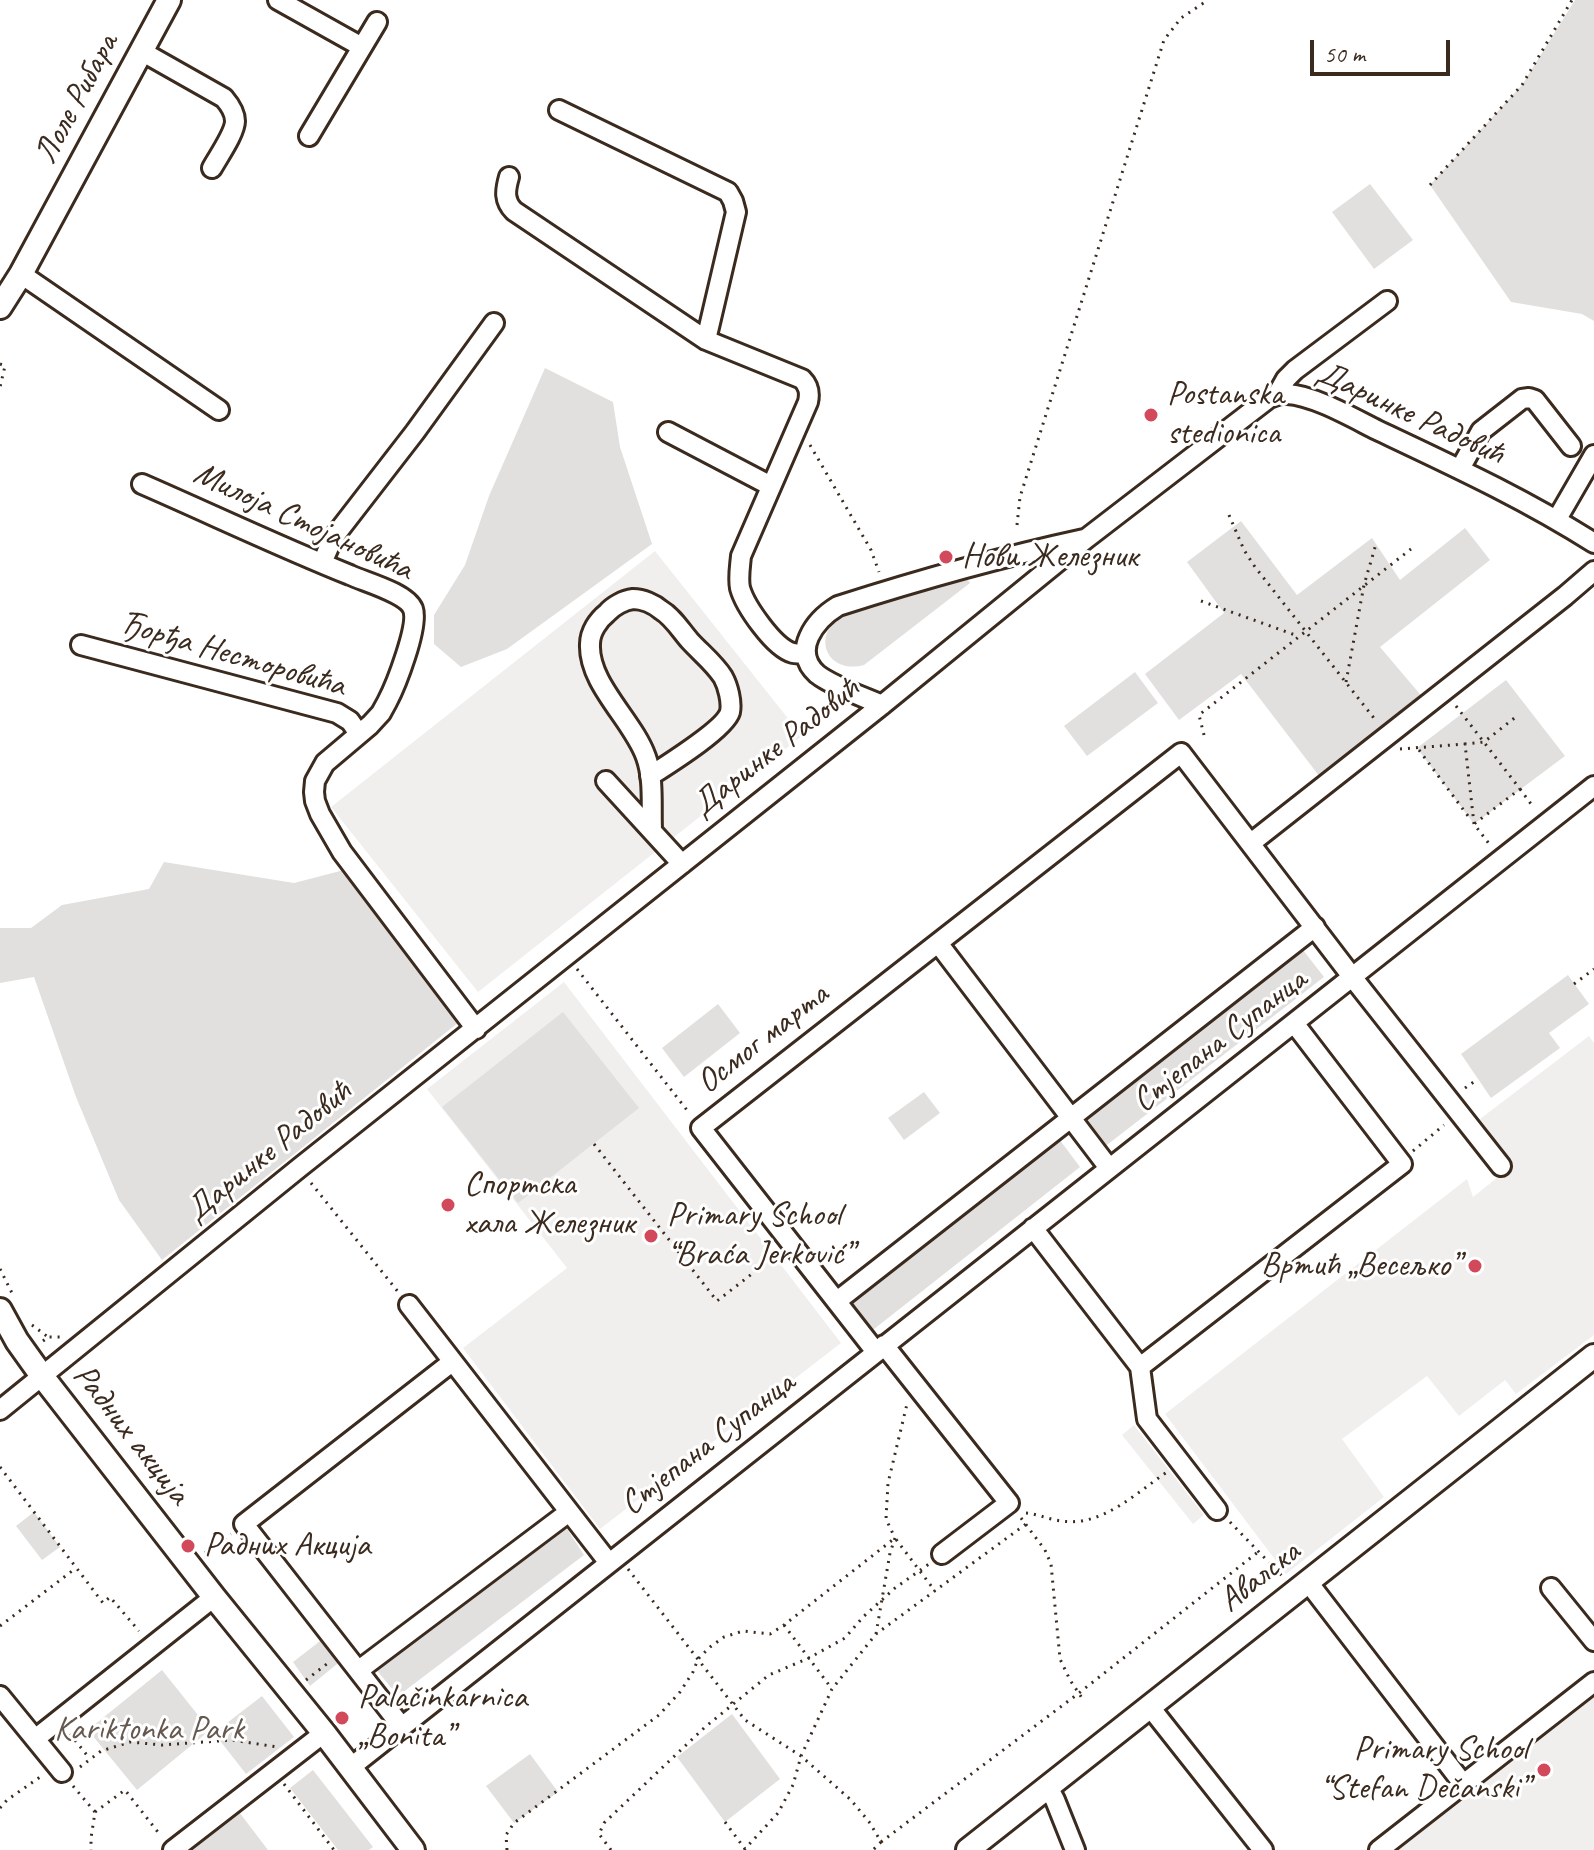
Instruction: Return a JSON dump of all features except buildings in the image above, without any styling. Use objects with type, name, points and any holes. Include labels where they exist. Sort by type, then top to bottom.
[{"type":"main road","name":"Лоле Рибара","points":[[1,309],[169,0]]},
{"type":"main road","name":"Радних акција","points":[[0,1310],[42,1376],[351,1767],[408,1848]]},
{"type":"main road","name":"Авалска","points":[[968,1850],[1150,1707],[1298,1582],[1594,1356]]},
{"type":"street","points":[[278,0],[362,47]]},
{"type":"street","points":[[309,136],[377,22]]},
{"type":"street","points":[[141,51],[224,98],[233,111],[235,124],[212,168]]},
{"type":"street","points":[[559,110],[728,192],[736,212],[706,340]]},
{"type":"street","points":[[509,177],[506,199],[514,211],[706,340],[802,379],[807,384],[808,402],[741,556],[740,587],[747,605],[775,641],[792,653],[806,653]]},
{"type":"street","points":[[21,274],[219,410]]},
{"type":"street","points":[[1277,395],[1295,370],[1387,301]]},
{"type":"street","points":[[322,563],[333,538],[494,323]]},
{"type":"street","name":"Даринке Радовић","points":[[0,1410],[1087,538],[1269,398],[1289,394],[1339,411],[1557,519],[1594,543]]},
{"type":"street","points":[[1460,469],[1481,431],[1522,399],[1535,400],[1571,446]]},
{"type":"street","points":[[668,432],[771,486]]},
{"type":"street","points":[[1557,519],[1594,455]]},
{"type":"street","name":"Милоја Стојановића","points":[[142,484],[400,596],[411,605],[415,626],[392,693],[381,713],[337,751],[319,772],[314,792],[320,814],[342,852],[476,1029]]},
{"type":"street","points":[[882,705],[818,675],[810,665],[806,642],[811,631],[828,612],[838,606],[1014,554],[1087,538]]},
{"type":"street","points":[[1251,843],[1594,571]]},
{"type":"street","points":[[650,776],[722,726],[730,712],[729,691],[715,667],[664,611],[648,602],[632,599],[618,604],[597,623],[590,640],[590,656],[597,675],[645,755],[650,776],[652,829]]},
{"type":"street","name":"Ђорђа Несторовића","points":[[81,645],[337,713],[350,721],[359,734]]},
{"type":"street","name":"Осмог марта","points":[[880,1349],[837,1301],[701,1128],[1181,753],[1501,1166]]},
{"type":"street","points":[[606,781],[682,864]]},
{"type":"street","name":"Стјепана Супанца","points":[[351,1767],[618,1564],[880,1349],[1594,786]]},
{"type":"street","points":[[837,1301],[1315,927]]},
{"type":"street","points":[[938,943],[1109,1168]]},
{"type":"street","points":[[1140,1367],[1402,1164],[1294,1023]]},
{"type":"street","points":[[1033,1228],[1140,1367],[1147,1419],[1217,1510]]},
{"type":"street","name":"Стјепана Супанца","points":[[409,1305],[569,1512],[618,1564]]},
{"type":"street","points":[[880,1349],[910,1377],[1009,1503],[942,1554]]},
{"type":"street","points":[[402,1727],[244,1524],[452,1362]]},
{"type":"street","name":"Стјепана Супанца","points":[[359,1670],[569,1512]]},
{"type":"street","points":[[1298,1582],[1379,1674],[1464,1785]]},
{"type":"street","points":[[1551,1588],[1594,1641]]},
{"type":"street","points":[[35,1739],[214,1597]]},
{"type":"street","points":[[1379,1850],[1594,1682]]},
{"type":"street","points":[[0,1696],[64,1772]]},
{"type":"street","points":[[1150,1707],[1263,1850]]},
{"type":"street","points":[[168,1844],[275,1772],[324,1733]]},
{"type":"street","points":[[1048,1787],[1075,1850]]},
{"type":"path","points":[[1017,525],[1020,497],[1164,40],[1181,18],[1208,0]]},
{"type":"path","points":[[1430,185],[1522,85],[1572,0]]},
{"type":"path","points":[[0,364],[5,366],[0,387]]},
{"type":"path","points":[[794,435],[810,444],[871,550],[879,572]]},
{"type":"path","points":[[1229,515],[1255,567],[1346,682],[1393,730],[1399,749],[1484,742],[1517,716]]},
{"type":"path","points":[[1346,682],[1364,585],[1376,544]]},
{"type":"path","points":[[1204,735],[1199,715],[1411,549]]},
{"type":"path","points":[[1201,601],[1298,636]]},
{"type":"path","points":[[1444,690],[1538,812]]},
{"type":"path","points":[[1465,744],[1474,824]]},
{"type":"path","points":[[1417,748],[1492,848]]},
{"type":"path","points":[[1474,824],[1520,789]]},
{"type":"path","points":[[567,956],[701,1128]]},
{"type":"path","points":[[1574,984],[1594,969]]},
{"type":"path","points":[[1400,1161],[1459,1113]]},
{"type":"path","points":[[594,1144],[717,1301],[775,1256]]},
{"type":"path","points":[[299,1168],[409,1305]]},
{"type":"path","points":[[910,1377],[906,1413],[888,1483],[886,1519],[895,1538],[935,1591]]},
{"type":"path","points":[[1084,1701],[1060,1659],[1051,1564],[1045,1550],[1018,1515],[1028,1512],[1063,1522],[1081,1522],[1123,1503],[1180,1462]]},
{"type":"path","points":[[0,1467],[103,1603],[110,1597],[151,1647]]},
{"type":"path","points":[[1217,1510],[1258,1552],[1298,1582]]},
{"type":"path","points":[[204,1554],[244,1524]]},
{"type":"path","points":[[725,1822],[745,1849],[778,1813],[793,1785],[801,1756],[832,1689],[876,1634],[1026,1524]]},
{"type":"path","points":[[876,1634],[895,1538]]},
{"type":"path","points":[[507,1850],[506,1835],[514,1823],[659,1715],[680,1692],[698,1659],[710,1647],[724,1637],[743,1631],[770,1634],[895,1538]]},
{"type":"path","points":[[873,1850],[1258,1552]]},
{"type":"path","points":[[618,1564],[745,1720],[801,1756],[851,1800],[881,1842]]},
{"type":"path","points":[[0,1626],[76,1568]]},
{"type":"path","points":[[611,1850],[599,1834],[604,1823],[704,1728],[769,1675],[845,1638],[882,1600],[920,1571]]},
{"type":"path","points":[[784,1625],[832,1689]]},
{"type":"path","points":[[306,1680],[344,1651]]},
{"type":"path","points":[[54,1725],[63,1726],[91,1759]]},
{"type":"path","points":[[0,1808],[7,1800],[91,1759],[101,1751],[130,1742],[162,1745],[232,1740],[300,1752]]},
{"type":"path","points":[[64,1772],[95,1812]]},
{"type":"path","points":[[275,1772],[334,1850]]},
{"type":"path","points":[[91,1850],[95,1812],[125,1790],[168,1844]]},
{"type":"shaded area","points":[[655,551],[802,736],[478,992],[331,807]]},
{"type":"shaded area","name":"Primary School “Braća Jerković”","points":[[564,982],[841,1343],[600,1529],[463,1348],[567,1268],[427,1089]]},
{"type":"shaded area","name":"Вртић „Весељко”","points":[[1589,1036],[1594,1043],[1594,1335],[1516,1394],[1505,1380],[1459,1416],[1427,1376],[1342,1439],[1384,1497],[1286,1574],[1165,1414],[1467,1179],[1473,1197],[1513,1165],[1480,1119]]},
{"type":"shaded area","points":[[1134,1425],[1204,1515],[1193,1524],[1122,1435]]},
{"type":"shaded area","name":"Primary School “Stefan Dečanski”","points":[[1594,1691],[1594,1850],[1394,1850]]},
{"type":"green space","points":[[1575,0],[1594,0],[1594,321],[1582,314],[1511,302],[1430,185],[1522,85]]},
{"type":"green space","points":[[1370,184],[1413,240],[1374,269],[1332,212]]},
{"type":"green space","points":[[545,368],[613,402],[620,447],[652,544],[507,649],[461,667],[434,644],[434,615],[465,565],[489,496]]},
{"type":"green space","points":[[1241,521],[1297,595],[1372,538],[1400,580],[1465,528],[1490,560],[1380,647],[1424,699],[1323,781],[1241,674],[1179,720],[1145,674],[1224,613],[1187,562]]},
{"type":"green space","points":[[964,580],[970,583],[864,665],[851,667],[840,664],[827,651],[827,633],[843,615]]},
{"type":"green space","points":[[1135,672],[1158,703],[1087,756],[1064,726]]},
{"type":"green space","points":[[1506,680],[1565,756],[1474,824],[1417,748]]},
{"type":"green space","points":[[164,862],[294,883],[344,870],[459,1022],[162,1260],[119,1200],[76,1097],[34,977],[0,983],[0,928],[31,928],[62,905],[149,889]]},
{"type":"green space","points":[[1303,950],[1324,977],[1103,1148],[1083,1121]]},
{"type":"green space","points":[[1568,975],[1589,1004],[1549,1033],[1560,1048],[1491,1098],[1461,1054]]},
{"type":"green space","points":[[718,1004],[740,1033],[684,1077],[662,1048]]},
{"type":"green space","points":[[563,1012],[639,1108],[518,1203],[442,1107]]},
{"type":"green space","points":[[924,1092],[940,1113],[904,1140],[888,1118]]},
{"type":"green space","points":[[1059,1139],[1080,1167],[869,1333],[847,1305]]},
{"type":"green space","points":[[34,1512],[60,1547],[42,1560],[16,1526]]},
{"type":"green space","points":[[560,1518],[584,1555],[398,1696],[370,1662]]},
{"type":"green space","points":[[324,1638],[342,1660],[310,1686],[293,1662]]},
{"type":"green space","name":"Kariktonka Park","points":[[162,1670],[210,1730],[137,1790],[88,1730]]},
{"type":"green space","points":[[262,1696],[294,1737],[246,1774],[214,1733]]},
{"type":"green space","points":[[732,1714],[780,1779],[725,1822],[677,1757]]},
{"type":"green space","points":[[530,1754],[558,1792],[514,1823],[486,1786]]},
{"type":"green space","points":[[313,1770],[373,1847],[369,1850],[338,1850],[290,1788]]},
{"type":"green space","points":[[236,1808],[268,1850],[182,1850]]},
{"type":"place","name":"Postanska stedionica","points":[[1151,415]]},
{"type":"place","name":"Нови Железник","points":[[946,557]]},
{"type":"place","name":"Спортска хала Железник","points":[[448,1205]]},
{"type":"place","name":"Primary School “Braća Jerković”","points":[[651,1236]]},
{"type":"place","name":"Вртић „Весељко”","points":[[1475,1266]]},
{"type":"place","name":"Радних Акција","points":[[188,1546]]},
{"type":"place","name":"Palačinkarnica „Bonita”","points":[[342,1718]]},
{"type":"place","name":"Primary School “Stefan Dečanski”","points":[[1544,1770]]}]
